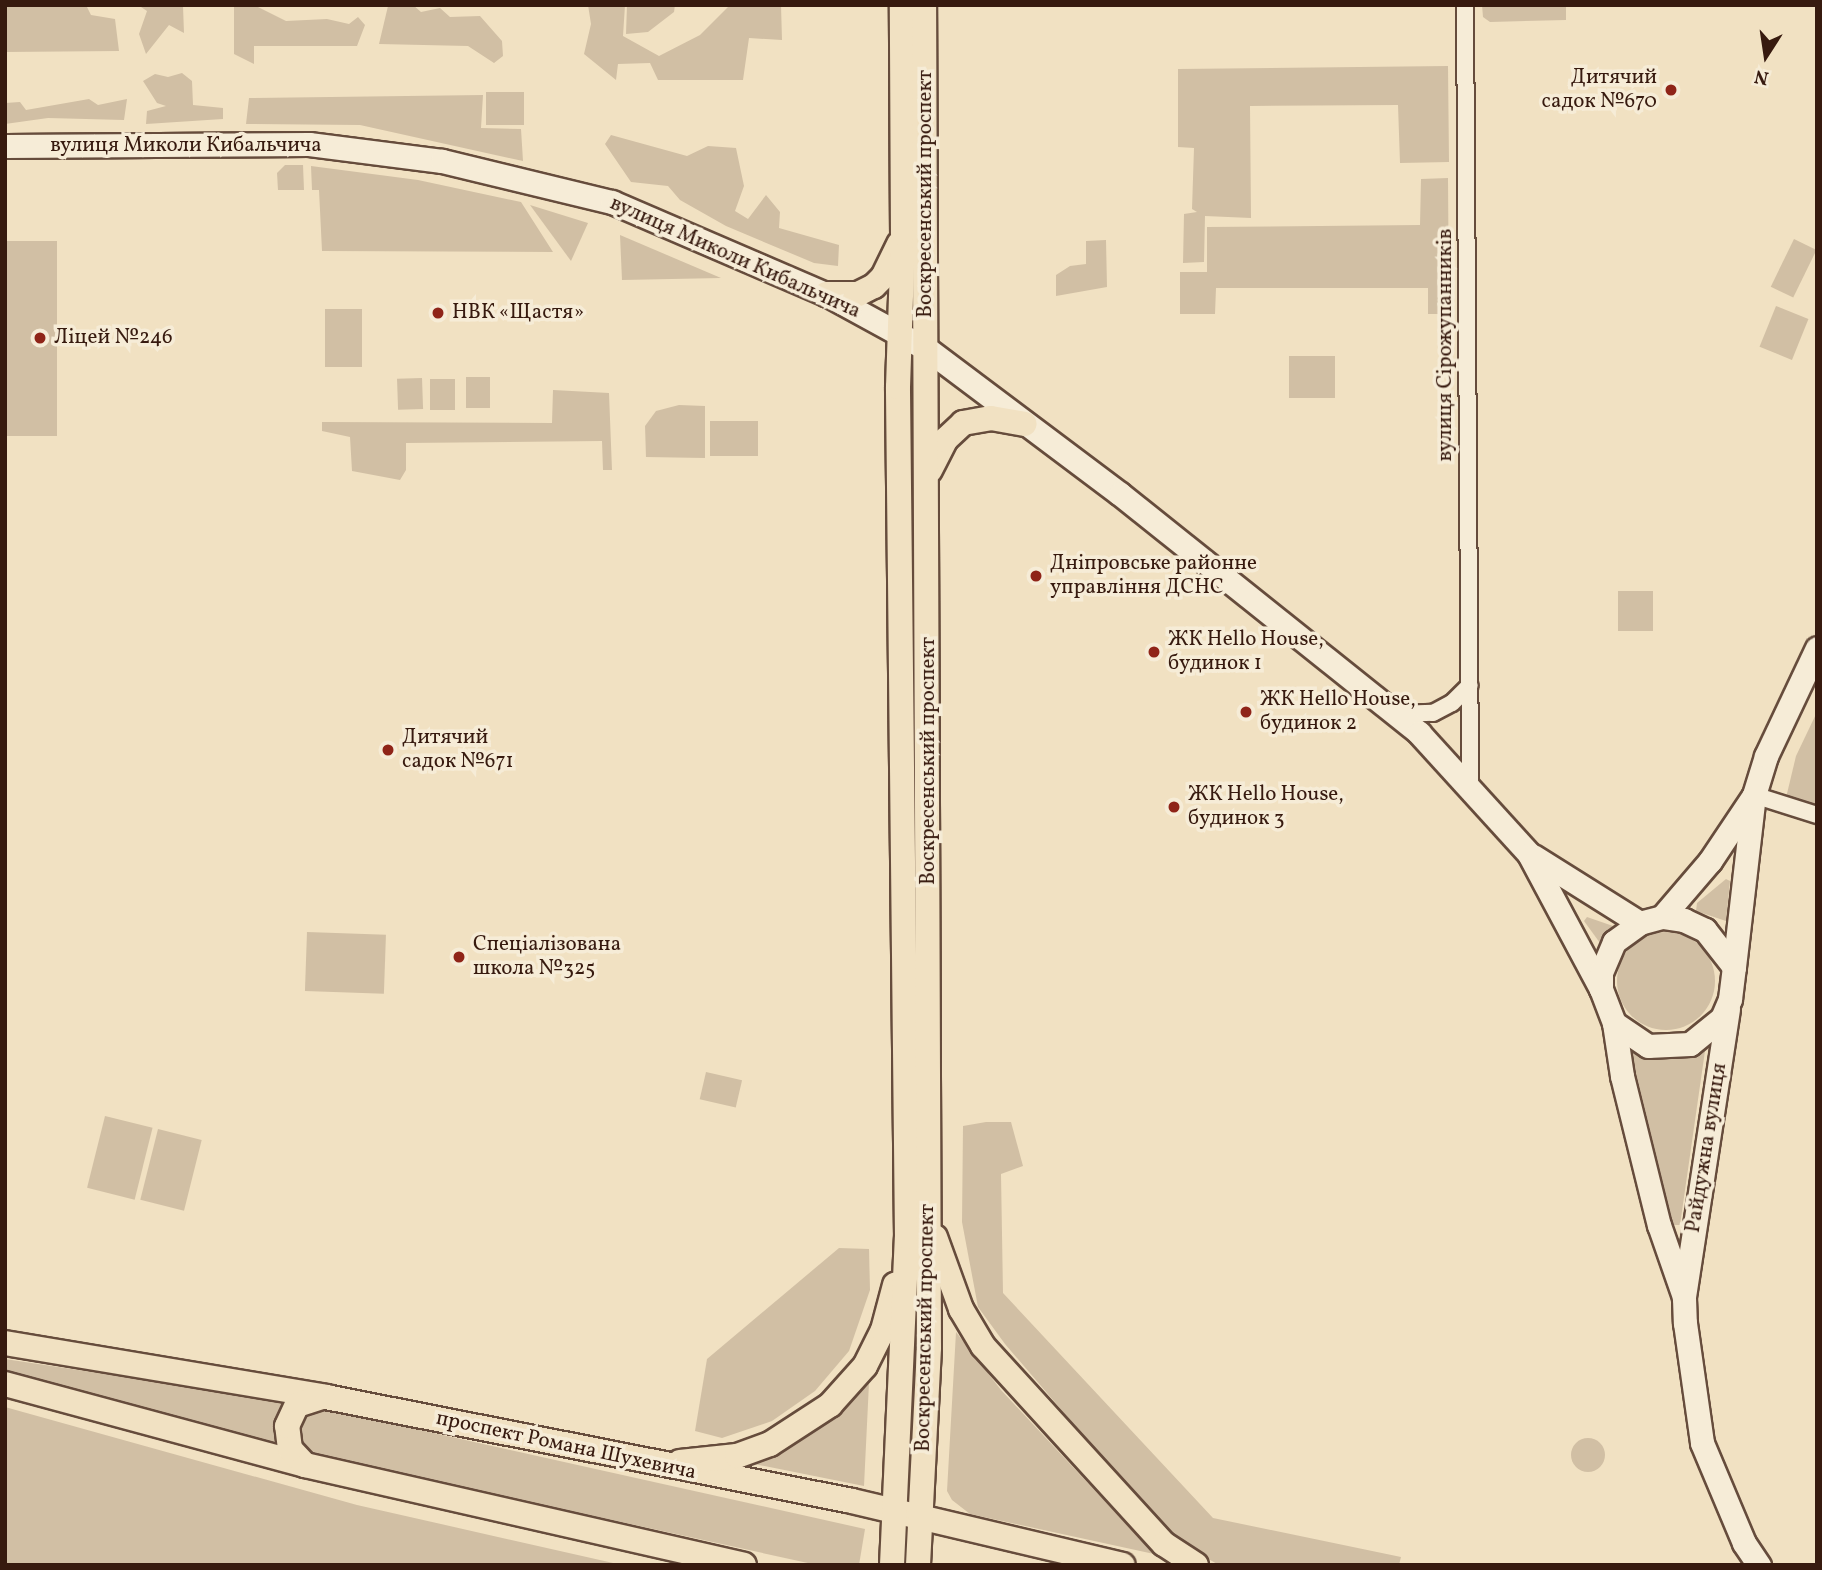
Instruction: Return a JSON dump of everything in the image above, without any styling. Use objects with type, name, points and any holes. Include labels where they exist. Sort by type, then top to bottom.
[{"type":"main road","name":"Воскресенський проспект","points":[[892,1565],[907,1237],[901,979],[902,5]]},
{"type":"main road","name":"Воскресенський проспект","points":[[918,1565],[929,1347],[929,470],[924,5]]},
{"type":"main road","points":[[826,294],[858,294],[874,286],[891,263],[903,234]]},
{"type":"main road","points":[[929,470],[945,440],[963,423],[991,418],[1024,424]]},
{"type":"main road","points":[[928,1217],[961,1309],[983,1346],[1164,1544],[1196,1565]]},
{"type":"main road","points":[[655,1465],[737,1456],[771,1444],[830,1405],[865,1366],[883,1330],[907,1237]]},
{"type":"main road","name":"проспект Романа Шухевича","points":[[5,1343],[326,1397],[922,1517],[1122,1565]]},
{"type":"main road","points":[[5,1384],[305,1465],[744,1565]]},
{"type":"main road","points":[[305,1465],[290,1449],[287,1426],[297,1405],[306,1399],[326,1397]]},
{"type":"street","name":"вулиця Сірожупанників","points":[[1465,5],[1470,784]]},
{"type":"street","name":"вулиця Миколи Кибальчича","points":[[5,146],[309,144],[442,161],[612,202],[826,294],[927,349],[1120,494],[1395,714],[1470,784],[1529,854],[1601,989]]},
{"type":"street","points":[[1754,795],[1710,861],[1651,920],[1614,942],[1606,957],[1601,989],[1614,1023],[1630,1037],[1669,1048],[1708,1034],[1730,999],[1754,795],[1766,756],[1817,648]]},
{"type":"street","points":[[1395,714],[1433,713],[1452,703],[1470,685]]},
{"type":"street","points":[[1754,795],[1817,815]]},
{"type":"street","name":"вулиця Миколи Кибальчича","points":[[1529,854],[1651,920]]},
{"type":"street","points":[[1651,920],[1684,920],[1704,930],[1734,967]]},
{"type":"street","name":"Райдужна вулиця","points":[[1730,999],[1684,1298],[1692,1394],[1702,1443],[1739,1532],[1759,1565]]},
{"type":"street","name":"Райдужна вулиця","points":[[1614,1023],[1622,1076],[1659,1225],[1684,1298]]},
{"type":"street","points":[[667,1546],[687,1565]]},
{"type":"shaded area","points":[[5,5],[86,5],[91,15],[115,19],[119,51],[5,52]]},
{"type":"shaded area","points":[[138,5],[183,6],[184,33],[169,25],[146,54],[139,34],[147,11]]},
{"type":"shaded area","points":[[234,5],[254,5],[286,21],[327,19],[349,24],[358,17],[365,25],[357,46],[254,46],[254,64],[234,54]]},
{"type":"shaded area","points":[[413,5],[421,12],[440,8],[450,17],[480,16],[502,41],[503,56],[494,63],[468,46],[379,44],[388,6]]},
{"type":"shaded area","points":[[588,5],[625,5],[623,36],[659,56],[700,35],[730,5],[781,5],[782,40],[749,38],[743,80],[658,80],[650,63],[618,64],[616,80],[584,54],[591,24]]},
{"type":"shaded area","points":[[627,5],[675,5],[674,12],[648,32],[626,34]]},
{"type":"shaded area","points":[[1482,5],[1566,5],[1566,20],[1490,22],[1483,17]]},
{"type":"shaded area","points":[[1448,66],[1449,162],[1400,163],[1398,105],[1250,106],[1251,218],[1205,216],[1204,262],[1183,263],[1184,214],[1197,212],[1192,209],[1194,148],[1178,147],[1178,69]]},
{"type":"shaded area","points":[[182,73],[192,81],[193,105],[223,108],[223,119],[146,124],[147,111],[166,106],[157,103],[143,81],[155,74],[168,77]]},
{"type":"shaded area","points":[[486,92],[524,92],[524,125],[486,125]]},
{"type":"shaded area","points":[[483,95],[481,128],[521,129],[523,161],[360,125],[246,124],[249,98]]},
{"type":"shaded area","points":[[89,99],[98,105],[127,99],[124,120],[48,118],[5,124],[5,103],[20,102],[26,110]]},
{"type":"shaded area","points":[[611,135],[687,156],[708,146],[736,148],[744,186],[735,211],[748,219],[766,195],[780,212],[779,228],[839,245],[838,266],[814,263],[726,226],[680,200],[668,186],[631,182],[605,144]]},
{"type":"shaded area","points":[[285,165],[303,165],[304,190],[278,190],[277,173]]},
{"type":"shaded area","points":[[311,166],[418,180],[521,202],[553,252],[322,251],[319,190],[312,190]]},
{"type":"shaded area","points":[[1448,178],[1449,314],[1428,314],[1428,288],[1216,288],[1215,314],[1180,314],[1180,272],[1207,272],[1207,227],[1420,225],[1421,179]]},
{"type":"shaded area","points":[[530,205],[588,223],[571,261]]},
{"type":"shaded area","points":[[620,235],[721,278],[622,280]]},
{"type":"shaded area","points":[[1794,239],[1816,250],[1793,298],[1771,287]]},
{"type":"shaded area","points":[[1106,240],[1107,287],[1056,296],[1056,275],[1070,266],[1086,264],[1086,241]]},
{"type":"shaded area","points":[[5,241],[57,241],[57,436],[5,436]]},
{"type":"shaded area","points":[[1776,306],[1808,319],[1792,360],[1760,347]]},
{"type":"shaded area","points":[[325,309],[362,309],[362,367],[325,367]]},
{"type":"shaded area","points":[[1289,356],[1335,356],[1335,398],[1289,398]]},
{"type":"shaded area","points":[[466,377],[490,377],[490,408],[466,408]]},
{"type":"shaded area","points":[[422,378],[423,409],[398,410],[397,379]]},
{"type":"shaded area","points":[[430,379],[455,379],[455,410],[430,410]]},
{"type":"shaded area","points":[[553,390],[609,393],[612,470],[603,470],[602,441],[406,443],[406,470],[400,480],[352,471],[350,437],[322,431],[322,422],[552,423]]},
{"type":"shaded area","points":[[679,405],[705,406],[705,458],[646,457],[645,426],[656,411]]},
{"type":"shaded area","points":[[710,421],[758,421],[758,456],[710,456]]},
{"type":"shaded area","points":[[1618,591],[1653,591],[1653,631],[1618,631]]},
{"type":"shaded area","points":[[1817,712],[1817,807],[1785,802],[1796,756]]},
{"type":"shaded area","points":[[1726,879],[1730,881],[1726,921],[1696,911],[1697,903]]},
{"type":"shaded area","points":[[1587,917],[1613,926],[1600,943],[1584,921]]},
{"type":"shaded area","points":[[307,932],[386,935],[384,994],[305,991]]},
{"type":"shaded area","points":[[1666,932],[1685,936],[1700,947],[1711,962],[1715,981],[1711,1000],[1700,1015],[1685,1026],[1666,1030],[1647,1026],[1632,1015],[1621,1000],[1617,981],[1621,962],[1632,947],[1647,936]]},
{"type":"shaded area","points":[[1706,1044],[1680,1225],[1673,1225],[1631,1052],[1671,1057]]},
{"type":"shaded area","points":[[706,1072],[742,1080],[736,1108],[700,1099]]},
{"type":"shaded area","points":[[105,1116],[153,1128],[135,1200],[87,1188]]},
{"type":"shaded area","points":[[1011,1122],[1023,1166],[1001,1174],[1003,1293],[1213,1518],[1401,1557],[1399,1565],[1219,1565],[1171,1538],[1005,1344],[978,1307],[962,1222],[963,1126]]},
{"type":"shaded area","points":[[158,1129],[202,1140],[184,1211],[140,1200]]},
{"type":"shaded area","points":[[839,1248],[869,1249],[870,1290],[849,1351],[815,1391],[772,1421],[722,1438],[695,1431],[707,1359]]},
{"type":"shaded area","points":[[956,1332],[1001,1390],[1154,1554],[970,1514],[952,1500],[947,1491]]},
{"type":"shaded area","points":[[5,1359],[284,1401],[273,1423],[276,1447],[5,1370]]},
{"type":"shaded area","points":[[869,1383],[864,1486],[754,1464],[823,1426]]},
{"type":"shaded area","points":[[5,1407],[357,1505],[622,1565],[5,1565]]},
{"type":"shaded area","points":[[322,1408],[865,1529],[859,1565],[817,1565],[307,1453],[302,1447],[298,1425],[307,1413]]},
{"type":"shaded area","points":[[1588,1438],[1600,1443],[1605,1455],[1600,1467],[1588,1472],[1576,1467],[1571,1455],[1576,1443]]},
{"type":"place","name":"Дитячий садок №670","points":[[1671,90]]},
{"type":"place","name":"НВК «Щастя»","points":[[438,313]]},
{"type":"place","name":"Ліцей №246","points":[[40,338]]},
{"type":"place","name":"Дніпровське районне управління ДСНС","points":[[1036,576]]},
{"type":"place","name":"ЖК Hello House, будинок 1","points":[[1154,652]]},
{"type":"place","name":"ЖК Hello House, будинок 2","points":[[1246,712]]},
{"type":"place","name":"Дитячий садок №671","points":[[388,750]]},
{"type":"place","name":"ЖК Hello House, будинок 3","points":[[1174,807]]},
{"type":"place","name":"Спеціалізована школа №325","points":[[459,957]]}]
